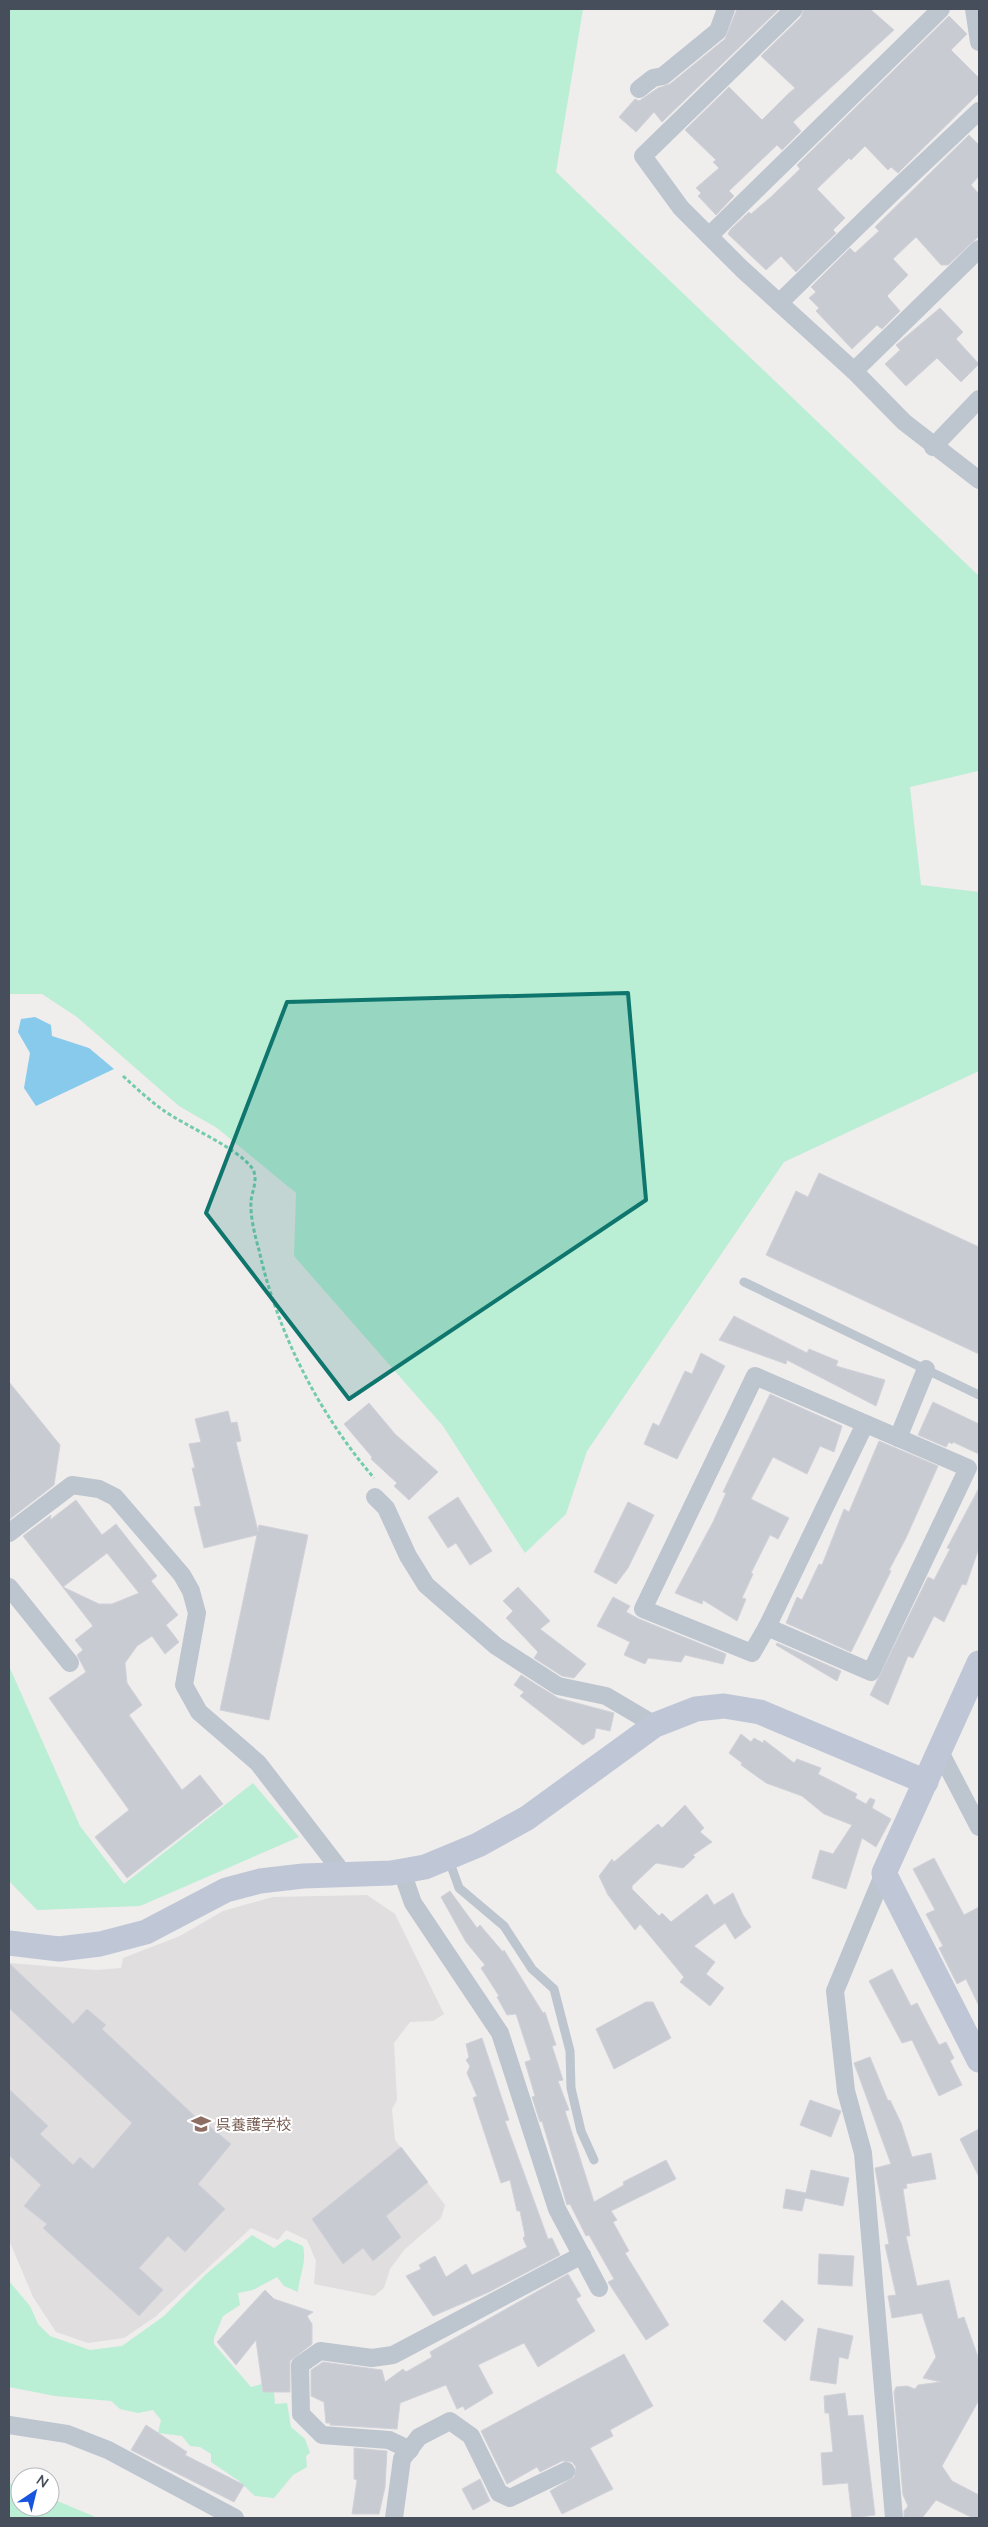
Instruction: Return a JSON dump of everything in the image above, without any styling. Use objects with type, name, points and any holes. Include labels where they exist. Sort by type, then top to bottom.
[{"type":"street","points":[[639,89],[653,78],[663,76],[718,30],[726,9]]},
{"type":"street","points":[[794,9],[643,156],[681,208],[709,236],[854,371],[904,422],[933,447],[979,480]]},
{"type":"street","points":[[709,236],[942,9]]},
{"type":"street","points":[[974,9],[979,42]]},
{"type":"street","points":[[779,303],[979,111]]},
{"type":"street","points":[[854,371],[979,249]]},
{"type":"street","points":[[933,447],[979,399]]},
{"type":"street","points":[[898,1438],[926,1369]]},
{"type":"street","points":[[767,1627],[871,1672],[968,1468],[755,1376],[643,1609],[752,1653],[767,1627],[865,1424]]},
{"type":"street","points":[[9,1533],[72,1485],[99,1488],[115,1497],[182,1575],[191,1591],[197,1613],[184,1685],[198,1712],[258,1763],[345,1876]]},
{"type":"street","points":[[375,1497],[386,1508],[408,1556],[426,1584],[496,1646],[558,1686],[606,1696],[655,1725]]},
{"type":"street","points":[[9,1587],[70,1663]]},
{"type":"street","points":[[894,2518],[863,2153],[846,2091],[835,1991],[884,1872],[979,1663]]},
{"type":"street","points":[[9,1943],[59,1949],[100,1944],[146,1932],[226,1890],[260,1881],[303,1876],[345,1876],[402,1872],[426,1867],[478,1845],[527,1818],[655,1725],[696,1709],[724,1706],[760,1712],[926,1782]]},
{"type":"street","points":[[940,1752],[979,1827]]},
{"type":"street","points":[[402,1872],[413,1903],[500,2034],[558,2209],[599,2288]]},
{"type":"street","points":[[884,1872],[979,2060]]},
{"type":"street","points":[[410,2450],[389,2440],[322,2435],[301,2414],[300,2365],[320,2351],[372,2358],[393,2355],[582,2256]]},
{"type":"street","points":[[394,2518],[402,2459],[419,2437],[450,2421],[471,2436],[499,2493],[510,2498],[566,2471]]},
{"type":"street","points":[[9,2425],[66,2434],[108,2450],[236,2518]]},
{"type":"lane","points":[[744,1282],[979,1395]]},
{"type":"lane","points":[[448,1858],[459,1888],[504,1926],[532,1969],[554,1989],[570,2051],[571,2088],[581,2131],[594,2160]]},
{"type":"path","points":[[123,1076],[163,1110],[240,1157],[253,1169],[255,1182],[251,1202],[258,1249],[272,1302],[299,1363],[333,1423],[357,1458],[375,1479]]},
{"type":"highlighted area","points":[[628,993],[646,1200],[349,1399],[206,1213],[287,1002]]},
{"type":"shaded area","name":"呉養護学校","points":[[367,1895],[395,1914],[444,2014],[433,2021],[410,2022],[394,2043],[397,2100],[392,2109],[395,2140],[445,2205],[441,2218],[405,2249],[390,2269],[384,2288],[374,2296],[314,2284],[316,2261],[307,2240],[286,2230],[278,2240],[251,2228],[155,2317],[124,2338],[88,2343],[56,2332],[33,2297],[9,2240],[9,1963],[97,1970],[121,1968],[123,1958],[180,1936],[223,1911],[273,1897]]},
{"type":"green space","points":[[9,9],[583,9],[556,172],[979,576],[979,769],[978,771],[910,787],[921,885],[979,892],[979,1071],[784,1162],[587,1451],[566,1514],[525,1553],[443,1426],[294,1256],[296,1193],[217,1128],[179,1106],[77,1017],[42,994],[9,994]]},
{"type":"green space","points":[[9,1666],[80,1826],[124,1884],[253,1783],[299,1837],[140,1906],[37,1910],[9,1881]]},
{"type":"green space","points":[[252,2235],[274,2248],[287,2239],[303,2246],[304,2252],[298,2292],[284,2286],[277,2277],[253,2290],[238,2293],[240,2305],[223,2316],[214,2338],[214,2344],[251,2387],[262,2384],[263,2392],[274,2392],[275,2404],[287,2403],[291,2427],[305,2439],[310,2453],[306,2456],[307,2467],[293,2475],[274,2498],[255,2496],[239,2481],[211,2462],[211,2454],[200,2447],[190,2446],[182,2436],[158,2433],[161,2420],[153,2410],[138,2413],[120,2409],[111,2401],[55,2396],[9,2387],[9,2281],[30,2306],[38,2324],[50,2336],[90,2350],[122,2346],[164,2316],[205,2275]]},
{"type":"green space","points":[[9,2483],[10,2517],[60,2517],[60,2502],[98,2518],[9,2518]]},
{"type":"water","points":[[35,1017],[51,1025],[52,1036],[89,1048],[114,1069],[36,1106],[24,1088],[30,1053],[18,1032],[21,1019]]},
{"type":"building","points":[[737,9],[779,9],[662,122],[654,112],[636,132],[619,117],[635,99],[639,101],[658,88],[670,84],[725,39]]},
{"type":"building","points":[[804,9],[870,9],[894,30],[793,122],[801,131],[782,150],[777,145],[729,191],[734,196],[716,215],[698,196],[701,193],[696,188],[719,168],[713,162],[716,160],[685,130],[729,87],[762,120],[795,88],[761,56],[801,17]]},
{"type":"building","points":[[949,16],[967,34],[951,50],[979,78],[979,93],[898,173],[891,167],[888,170],[865,146],[851,160],[849,158],[817,189],[845,218],[833,230],[836,233],[796,272],[781,256],[766,270],[728,234],[730,230],[749,212],[751,214],[772,196],[800,169],[797,165]]},
{"type":"building","points":[[969,135],[979,145],[979,176],[971,185],[979,194],[979,236],[948,265],[941,265],[916,237],[893,259],[908,275],[887,296],[900,311],[882,329],[877,325],[852,349],[816,311],[819,308],[809,298],[816,292],[811,287],[850,248],[855,253],[879,231],[875,227]]},
{"type":"building","points":[[940,308],[963,332],[956,339],[979,364],[961,382],[937,358],[906,386],[885,364],[900,350],[896,345]]},
{"type":"building","points":[[819,1173],[979,1247],[979,1354],[766,1255],[796,1191],[808,1197]]},
{"type":"building","points":[[734,1316],[807,1353],[809,1349],[838,1361],[836,1366],[885,1380],[876,1406],[787,1360],[786,1364],[719,1340]]},
{"type":"building","points":[[701,1353],[725,1366],[677,1459],[644,1444],[653,1423],[659,1426],[685,1371],[692,1374]]},
{"type":"building","points":[[9,1382],[60,1445],[54,1485],[10,1519]]},
{"type":"building","points":[[770,1394],[842,1426],[834,1452],[820,1446],[807,1474],[773,1457],[751,1499],[789,1518],[778,1539],[770,1535],[751,1573],[753,1574],[742,1598],[746,1599],[737,1621],[703,1600],[702,1604],[675,1593],[713,1522],[726,1493],[723,1492]]},
{"type":"building","points":[[933,1402],[979,1424],[979,1454],[953,1442],[952,1444],[949,1442],[946,1447],[918,1435]]},
{"type":"building","points":[[369,1403],[395,1434],[438,1472],[409,1500],[394,1486],[397,1483],[371,1459],[372,1457],[344,1424]]},
{"type":"building","points":[[228,1411],[231,1423],[237,1422],[241,1441],[236,1442],[258,1531],[259,1525],[308,1535],[269,1720],[220,1710],[257,1535],[204,1548],[194,1507],[201,1506],[192,1468],[195,1468],[189,1444],[201,1442],[195,1419]]},
{"type":"building","points":[[879,1441],[938,1466],[906,1538],[889,1570],[891,1571],[851,1652],[786,1623],[797,1597],[802,1600],[819,1564],[822,1565],[844,1509],[849,1512]]},
{"type":"building","points":[[979,1488],[979,1548],[966,1585],[962,1584],[944,1622],[934,1616],[913,1658],[908,1656],[888,1705],[870,1695],[928,1577],[934,1580],[950,1549],[947,1548]]},
{"type":"building","points":[[458,1497],[492,1551],[470,1565],[456,1543],[448,1548],[428,1517]]},
{"type":"building","points":[[76,1500],[102,1535],[116,1524],[157,1576],[151,1581],[178,1615],[166,1625],[179,1642],[165,1654],[152,1636],[137,1646],[125,1663],[127,1683],[142,1705],[129,1715],[182,1790],[200,1775],[223,1804],[127,1878],[95,1837],[129,1810],[49,1698],[86,1672],[77,1655],[83,1650],[75,1640],[93,1626],[23,1536],[51,1515],[50,1520]],"holes":[[[107,1553],[139,1593],[112,1604],[99,1604],[63,1587]]]},
{"type":"building","points":[[628,1502],[654,1515],[628,1568],[616,1584],[594,1572]]},
{"type":"building","points":[[518,1587],[550,1621],[540,1629],[586,1664],[574,1678],[562,1676],[534,1658],[538,1652],[506,1618],[513,1611],[503,1601]]},
{"type":"building","points":[[613,1597],[630,1606],[626,1612],[639,1619],[726,1654],[723,1664],[685,1655],[681,1662],[648,1658],[645,1664],[624,1655],[630,1642],[597,1626]]},
{"type":"building","points":[[777,1643],[841,1671],[837,1681],[776,1645]]},
{"type":"building","points":[[521,1675],[558,1698],[614,1713],[610,1731],[596,1728],[594,1738],[583,1745],[520,1696],[524,1692],[514,1685]]},
{"type":"building","points":[[741,1734],[751,1742],[754,1738],[763,1743],[764,1740],[794,1763],[797,1759],[821,1768],[818,1774],[857,1794],[855,1798],[866,1804],[870,1798],[875,1800],[872,1808],[891,1819],[876,1847],[862,1838],[846,1889],[812,1878],[820,1850],[833,1854],[852,1825],[824,1814],[802,1796],[766,1783],[741,1765],[742,1763],[729,1753]]},
{"type":"building","points":[[685,1805],[704,1828],[700,1832],[712,1842],[693,1855],[695,1857],[683,1868],[656,1863],[632,1886],[632,1889],[659,1916],[662,1913],[671,1922],[707,1894],[714,1905],[733,1893],[751,1927],[735,1939],[725,1923],[694,1946],[715,1962],[706,1974],[724,1988],[710,2006],[680,1982],[684,1977],[640,1924],[635,1930],[608,1895],[599,1876],[612,1859],[614,1862],[658,1824],[662,1828]]},
{"type":"building","points":[[934,1858],[964,1915],[979,1907],[979,2006],[966,1979],[957,1984],[939,1948],[943,1946],[926,1914],[935,1910],[913,1869]]},
{"type":"building","points":[[450,1891],[477,1928],[480,1925],[503,1952],[504,1950],[543,2013],[545,2012],[556,2045],[552,2046],[563,2080],[558,2081],[569,2110],[565,2111],[594,2202],[624,2185],[623,2182],[666,2160],[676,2179],[611,2211],[617,2220],[613,2222],[629,2251],[625,2253],[669,2325],[646,2340],[608,2282],[614,2279],[589,2235],[586,2236],[570,2204],[567,2205],[542,2121],[540,2122],[532,2097],[535,2096],[525,2062],[531,2060],[516,2014],[507,2015],[497,1997],[499,1996],[481,1968],[485,1965],[466,1942],[441,1897]]},
{"type":"building","points":[[9,1963],[73,2024],[87,2009],[106,2025],[102,2029],[199,2120],[201,2119],[231,2144],[198,2184],[225,2209],[185,2252],[168,2236],[139,2268],[163,2290],[139,2316],[43,2228],[47,2224],[24,2206],[41,2185],[9,2155],[9,2089],[48,2126],[40,2134],[73,2165],[80,2157],[93,2169],[132,2123],[9,2008]]},
{"type":"building","points":[[892,1969],[911,2006],[917,2003],[939,2045],[946,2042],[954,2058],[950,2061],[962,2085],[939,2096],[912,2040],[902,2043],[869,1981]]},
{"type":"building","points":[[646,2002],[653,2002],[671,2038],[614,2069],[596,2029]]},
{"type":"building","points":[[482,2038],[509,2120],[505,2121],[548,2239],[552,2238],[560,2255],[489,2292],[433,2316],[406,2276],[421,2269],[419,2265],[435,2256],[446,2277],[466,2264],[472,2275],[527,2247],[523,2238],[525,2236],[520,2211],[517,2211],[510,2180],[501,2183],[473,2098],[477,2096],[467,2073],[470,2066],[466,2060],[469,2057],[466,2044]]},
{"type":"building","points":[[870,2057],[888,2101],[890,2100],[901,2123],[912,2157],[931,2153],[936,2179],[906,2184],[907,2188],[903,2189],[910,2236],[906,2236],[917,2286],[949,2280],[958,2319],[964,2317],[979,2360],[979,2400],[942,2466],[952,2481],[979,2495],[979,2518],[973,2518],[936,2500],[922,2518],[904,2518],[904,2511],[908,2506],[903,2495],[894,2392],[896,2387],[907,2386],[915,2389],[918,2385],[941,2382],[923,2378],[936,2357],[922,2313],[892,2318],[888,2296],[896,2295],[885,2245],[889,2244],[875,2168],[891,2164],[854,2063]]},
{"type":"building","points":[[810,2100],[841,2111],[831,2137],[800,2125]]},
{"type":"building","points":[[979,2129],[979,2177],[960,2139]]},
{"type":"building","points":[[401,2147],[428,2182],[386,2216],[401,2237],[373,2261],[363,2248],[343,2264],[312,2219]]},
{"type":"building","points":[[811,2170],[849,2178],[843,2206],[805,2198],[802,2211],[783,2208],[786,2189],[806,2193]]},
{"type":"building","points":[[819,2254],[854,2256],[852,2286],[818,2284]]},
{"type":"building","points":[[568,2274],[581,2296],[576,2299],[595,2331],[538,2367],[524,2343],[478,2365],[493,2393],[465,2410],[463,2406],[457,2409],[446,2385],[400,2403],[397,2429],[330,2425],[330,2423],[326,2423],[324,2402],[311,2396],[311,2370],[323,2362],[382,2370],[385,2382],[403,2369],[406,2372],[432,2357],[430,2352]]},
{"type":"building","points":[[265,2290],[274,2299],[313,2312],[307,2316],[312,2324],[312,2344],[290,2361],[290,2392],[263,2392],[256,2340],[236,2365],[217,2342]]},
{"type":"building","points":[[782,2300],[804,2320],[785,2341],[763,2321]]},
{"type":"building","points":[[818,2328],[853,2336],[848,2359],[839,2357],[836,2384],[810,2380]]},
{"type":"building","points":[[624,2354],[653,2406],[610,2430],[613,2436],[590,2448],[613,2489],[562,2514],[550,2491],[574,2477],[576,2467],[572,2462],[562,2461],[540,2472],[537,2467],[507,2484],[481,2431]]},
{"type":"building","points":[[845,2393],[848,2416],[863,2415],[875,2515],[852,2518],[848,2483],[823,2485],[821,2453],[833,2452],[829,2413],[825,2413],[824,2396]]},
{"type":"building","points":[[146,2425],[187,2452],[185,2455],[244,2485],[234,2502],[131,2450]]},
{"type":"building","points":[[354,2448],[387,2451],[385,2487],[379,2514],[352,2514],[357,2480],[354,2479]]},
{"type":"building","points":[[480,2479],[490,2501],[473,2510],[462,2489]]},
{"type":"place","name":"呉養護学校","points":[[201,2124]]}]
